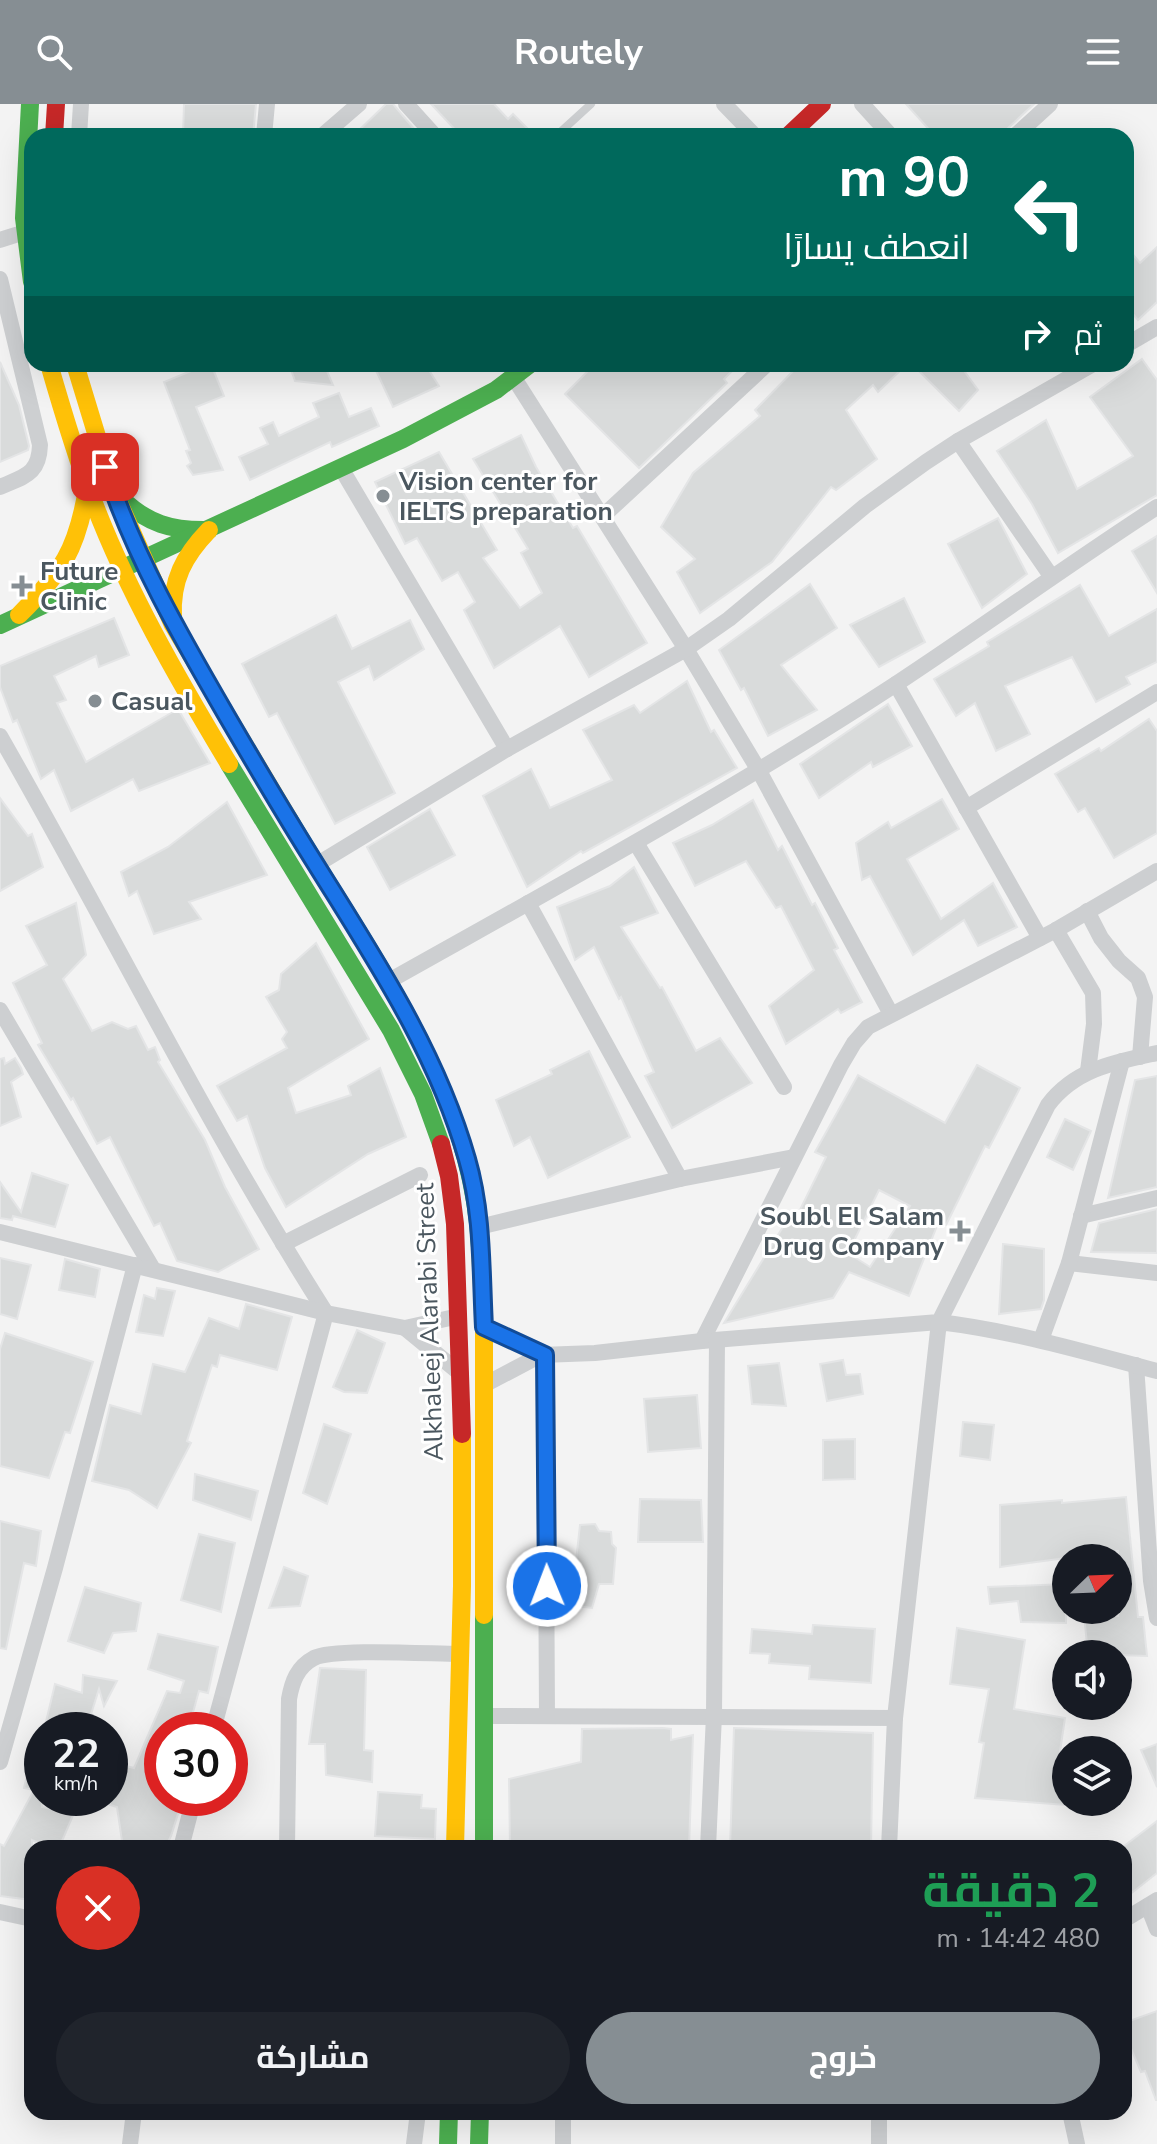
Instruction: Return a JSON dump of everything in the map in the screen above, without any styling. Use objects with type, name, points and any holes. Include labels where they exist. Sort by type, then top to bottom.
[{"type":"main road","points":[[29,128],[30,104]]},
{"type":"main road","points":[[54,128],[56,104]]},
{"type":"main road","points":[[796,128],[822,104]]},
{"type":"main road","name":"Alkhaleej Alarabi Street","points":[[51,372],[87,489],[121,570],[154,636],[371,994],[418,1085],[444,1153],[455,1201],[461,1374],[455,1840]]},
{"type":"main road","name":"Alkhaleej Alarabi Street","points":[[77,372],[113,489],[173,625],[389,981],[438,1077],[468,1162],[479,1227],[484,1327],[484,1840]]},
{"type":"main road","points":[[0,625],[468,407],[521,372]]},
{"type":"main road","points":[[19,615],[55,579],[68,561],[81,527],[87,489]]},
{"type":"main road","points":[[113,489],[145,521],[182,532],[209,530]]},
{"type":"main road","points":[[173,625],[171,597],[174,582],[186,554],[209,530]]},
{"type":"main road","points":[[448,2144],[449,2120]]},
{"type":"main road","points":[[479,2144],[480,2120]]},
{"type":"street","points":[[80,128],[81,104]]},
{"type":"street","points":[[265,128],[267,104]]},
{"type":"street","points":[[331,128],[359,104]]},
{"type":"street","points":[[406,104],[428,128]]},
{"type":"street","points":[[724,104],[747,128]]},
{"type":"street","points":[[862,104],[884,128]]},
{"type":"street","points":[[1024,128],[1050,104]]},
{"type":"street","points":[[0,240],[24,232]]},
{"type":"street","points":[[0,279],[40,445],[40,459],[34,471],[0,487]]},
{"type":"street","points":[[1134,340],[1157,327]]},
{"type":"street","points":[[603,516],[758,372]]},
{"type":"street","points":[[316,865],[507,749],[686,649],[729,619],[865,506],[958,441],[1079,372]]},
{"type":"street","points":[[514,378],[686,649],[758,769],[891,1014]]},
{"type":"street","points":[[958,441],[1051,576]]},
{"type":"street","points":[[341,468],[507,749]]},
{"type":"street","points":[[389,981],[636,843],[896,684],[1157,507]]},
{"type":"street","points":[[896,684],[1040,938]]},
{"type":"street","points":[[966,808],[1157,692]]},
{"type":"street","points":[[0,736],[164,1035],[283,1244],[326,1313],[218,1712]]},
{"type":"street","points":[[636,843],[784,1087]]},
{"type":"street","points":[[708,1840],[714,1715],[709,1340],[794,1157],[854,1043],[868,1027],[1056,930],[1157,871]]},
{"type":"street","points":[[528,903],[680,1179]]},
{"type":"street","points":[[1087,911],[1101,938],[1119,961],[1138,978],[1145,997],[1140,1057]]},
{"type":"street","points":[[1056,930],[1093,993],[1094,1024],[1088,1071]]},
{"type":"street","points":[[0,1010],[153,1269]]},
{"type":"street","points":[[889,1840],[895,1718],[939,1322],[1048,1105],[1065,1085],[1088,1071],[1157,1053]]},
{"type":"street","points":[[1041,1340],[1069,1263],[1122,1061]]},
{"type":"street","points":[[479,1227],[680,1179],[794,1157]]},
{"type":"street","points":[[283,1244],[420,1175]]},
{"type":"street","points":[[1081,1216],[1157,1198]]},
{"type":"street","points":[[0,1232],[326,1313],[405,1328],[459,1316]]},
{"type":"street","points":[[1069,1263],[1157,1273]]},
{"type":"street","points":[[0,1762],[135,1265]]},
{"type":"street","points":[[484,1385],[543,1355],[939,1322],[988,1328],[1157,1371]]},
{"type":"street","points":[[484,1327],[543,1355]]},
{"type":"street","points":[[405,1328],[461,1374]]},
{"type":"street","points":[[543,1355],[547,1715]]},
{"type":"street","points":[[1136,1365],[1151,1581],[1157,1618]]},
{"type":"street","points":[[287,1840],[289,1699],[293,1679],[305,1664],[328,1653],[459,1654]]},
{"type":"street","points":[[486,1716],[895,1718]]},
{"type":"street","points":[[183,1840],[189,1816]]},
{"type":"street","points":[[1132,1915],[1152,1903],[1157,1929]]},
{"type":"street","points":[[0,1912],[24,1917]]},
{"type":"street","points":[[130,2144],[133,2120]]},
{"type":"street","points":[[414,2144],[417,2120]]},
{"type":"street","points":[[563,2120],[563,2144]]},
{"type":"street","points":[[879,2120],[879,2144]]},
{"type":"street","points":[[1072,2120],[1077,2144]]},
{"type":"lane","points":[[565,128],[591,104]]},
{"type":"building","points":[[184,104],[256,104],[254,128],[183,128]]},
{"type":"building","points":[[386,104],[393,104],[413,128],[361,128]]},
{"type":"building","points":[[431,104],[494,104],[508,119],[513,114],[527,128],[454,128]]},
{"type":"building","points":[[906,104],[1034,104],[1008,128],[928,128]]},
{"type":"building","points":[[1157,247],[1157,302],[1138,320],[1134,315],[1134,256],[1140,263]]},
{"type":"building","points":[[1142,359],[1157,380],[1157,495],[1058,553],[1032,504],[997,451],[1046,420],[1077,489],[1133,456],[1090,397],[1124,372],[1134,372],[1134,365]]},
{"type":"building","points":[[0,362],[19,405],[29,446],[28,450],[0,462]]},
{"type":"building","points":[[188,372],[214,372],[224,396],[196,407],[223,470],[193,475],[187,466],[191,463],[186,451],[190,450],[164,382]]},
{"type":"building","points":[[292,372],[327,372],[333,385],[295,381]]},
{"type":"building","points":[[377,372],[430,372],[439,386],[393,407]]},
{"type":"building","points":[[587,372],[731,372],[724,379],[727,383],[639,468],[565,394]]},
{"type":"building","points":[[792,372],[899,372],[878,392],[873,385],[846,410],[877,459],[836,490],[831,487],[772,562],[700,613],[677,572],[695,559],[661,527],[693,473],[760,416],[755,410]]},
{"type":"building","points":[[920,372],[965,372],[978,390],[959,411]]},
{"type":"building","points":[[339,393],[349,417],[371,408],[379,426],[332,447],[330,442],[250,480],[239,457],[268,444],[260,428],[273,422],[279,436],[319,417],[313,403]]},
{"type":"building","points":[[521,435],[536,467],[573,528],[577,526],[647,643],[589,677],[560,626],[494,668],[464,610],[475,602],[458,572],[442,581],[417,538],[405,544],[375,482],[439,452],[497,550],[483,558],[520,608],[542,593],[521,553],[528,549],[473,459]]},
{"type":"building","points":[[998,518],[1027,574],[982,608],[948,544]]},
{"type":"building","points":[[1157,536],[1157,593],[1132,551]]},
{"type":"building","points":[[810,584],[837,628],[781,665],[817,710],[768,736],[744,688],[741,690],[719,650]]},
{"type":"building","points":[[1080,585],[1109,636],[1157,609],[1157,662],[1126,677],[1130,684],[1096,702],[1072,657],[1005,686],[1030,734],[996,751],[975,703],[956,716],[934,679],[989,646],[987,642]]},
{"type":"building","points":[[904,598],[925,642],[879,667],[850,625]]},
{"type":"building","points":[[336,615],[352,649],[410,620],[424,649],[374,680],[369,666],[338,682],[395,793],[335,824],[277,713],[269,717],[242,664]]},
{"type":"building","points":[[114,618],[129,655],[99,667],[96,656],[54,676],[66,700],[57,703],[86,762],[178,709],[210,763],[139,791],[133,779],[71,811],[54,770],[41,779],[17,720],[13,722],[0,687],[0,666]]},
{"type":"building","points":[[687,681],[711,732],[714,730],[737,768],[583,853],[581,851],[527,887],[483,796],[531,769],[550,808],[612,780],[583,730],[634,705],[640,713]]},
{"type":"building","points":[[888,704],[912,746],[873,767],[871,762],[819,798],[800,764]]},
{"type":"building","points":[[1149,719],[1157,731],[1157,833],[1114,858],[1085,808],[1078,812],[1055,774],[1099,748],[1101,751]]},
{"type":"building","points":[[0,798],[28,836],[32,834],[43,867],[0,891]]},
{"type":"building","points":[[942,799],[959,829],[907,859],[941,919],[993,883],[1017,927],[978,946],[964,920],[913,955],[870,876],[862,880],[856,843],[888,822],[891,828]]},
{"type":"building","points":[[753,800],[778,850],[782,846],[812,905],[815,903],[838,948],[834,950],[862,1002],[841,1013],[838,1009],[786,1044],[769,1006],[814,970],[781,906],[776,908],[746,861],[695,886],[673,843],[712,825]]},
{"type":"building","points":[[227,802],[267,875],[189,902],[201,919],[154,934],[137,891],[129,896],[121,872],[168,847]]},
{"type":"building","points":[[430,809],[455,855],[390,890],[367,847]]},
{"type":"building","points":[[634,867],[658,913],[621,927],[662,987],[696,1051],[720,1038],[752,1083],[672,1128],[645,1076],[654,1072],[621,997],[619,999],[594,947],[575,960],[557,907],[610,886]]},
{"type":"building","points":[[76,903],[86,955],[63,979],[92,1031],[112,1022],[128,1029],[136,1026],[148,1050],[155,1047],[158,1062],[205,1140],[225,1187],[259,1249],[218,1272],[177,1261],[160,1223],[154,1226],[110,1137],[97,1144],[73,1098],[71,1100],[38,1045],[42,1043],[13,983],[47,965],[26,926]]},
{"type":"building","points":[[316,943],[369,1039],[288,1088],[296,1113],[351,1095],[348,1086],[380,1068],[406,1137],[368,1154],[286,1207],[265,1168],[247,1116],[237,1121],[217,1086],[287,1048],[282,1039],[287,1032],[266,997],[279,990],[281,974]]},
{"type":"building","points":[[589,1051],[630,1137],[548,1178],[530,1137],[514,1146],[496,1100],[552,1074],[550,1070]]},
{"type":"building","points":[[4,1058],[5,1064],[15,1058],[23,1074],[11,1082],[21,1117],[0,1126],[0,1059]]},
{"type":"building","points":[[977,1065],[1020,1088],[989,1148],[985,1146],[946,1225],[939,1221],[909,1296],[849,1272],[833,1298],[724,1323],[789,1217],[795,1220],[826,1157],[815,1152],[858,1075],[945,1123]],"holes":[[[879,1190],[910,1206],[870,1267],[848,1253]]]},
{"type":"building","points":[[1157,1076],[1157,1187],[1108,1198],[1135,1080]]},
{"type":"building","points":[[1065,1119],[1091,1131],[1073,1170],[1047,1157]]},
{"type":"building","points":[[32,1173],[68,1185],[55,1227],[13,1216],[12,1220],[0,1218],[0,1182],[21,1212]]},
{"type":"building","points":[[1157,1209],[1157,1253],[1091,1252],[1099,1223]]},
{"type":"building","points":[[1003,1244],[1044,1249],[1044,1300],[1041,1309],[999,1314]]},
{"type":"building","points":[[0,1258],[31,1265],[17,1319],[0,1314]]},
{"type":"building","points":[[65,1259],[100,1269],[95,1297],[59,1290]]},
{"type":"building","points":[[157,1288],[175,1291],[163,1336],[136,1332],[144,1295],[155,1299]]},
{"type":"building","points":[[246,1304],[292,1317],[277,1370],[220,1355],[217,1367],[212,1365],[187,1441],[191,1443],[157,1508],[129,1490],[92,1481],[110,1405],[141,1414],[153,1364],[185,1372],[209,1318],[239,1329]]},
{"type":"building","points":[[357,1330],[385,1343],[367,1393],[344,1392],[333,1387]]},
{"type":"building","points":[[5,1333],[93,1362],[70,1433],[65,1432],[49,1478],[0,1466],[0,1349]]},
{"type":"building","points":[[843,1360],[846,1375],[860,1374],[863,1394],[827,1401],[820,1364]]},
{"type":"building","points":[[779,1363],[786,1406],[752,1404],[748,1366]]},
{"type":"building","points":[[697,1395],[701,1448],[648,1452],[644,1399]]},
{"type":"building","points":[[963,1422],[994,1425],[990,1460],[960,1456]]},
{"type":"building","points":[[324,1424],[351,1434],[327,1504],[303,1493]]},
{"type":"building","points":[[855,1439],[855,1479],[823,1480],[823,1440]]},
{"type":"building","points":[[195,1474],[258,1491],[251,1520],[193,1500]]},
{"type":"building","points":[[1126,1497],[1131,1544],[1052,1544],[1052,1560],[1000,1567],[1000,1505],[1062,1500],[1062,1503]]},
{"type":"building","points":[[640,1499],[701,1500],[703,1542],[638,1542]]},
{"type":"building","points":[[0,1521],[41,1531],[36,1566],[24,1563],[6,1649],[0,1648]]},
{"type":"building","points":[[595,1524],[599,1531],[611,1532],[612,1544],[616,1548],[613,1584],[599,1584],[592,1608],[576,1606],[572,1597],[580,1525]]},
{"type":"building","points":[[199,1534],[235,1543],[221,1612],[181,1600]]},
{"type":"building","points":[[1132,1557],[1138,1617],[1143,1617],[1147,1656],[1132,1655],[1132,1640],[1087,1640],[1085,1624],[1132,1624]]},
{"type":"building","points":[[284,1567],[308,1576],[300,1606],[269,1608]]},
{"type":"building","points":[[1052,1585],[1052,1623],[1021,1622],[1018,1601],[990,1604],[988,1587]]},
{"type":"building","points":[[85,1587],[141,1603],[136,1631],[113,1633],[104,1653],[68,1641]]},
{"type":"building","points":[[813,1625],[875,1629],[871,1683],[809,1679],[810,1666],[769,1663],[770,1654],[750,1653],[752,1629],[812,1634]]},
{"type":"building","points":[[957,1628],[1025,1640],[1014,1709],[1052,1716],[1052,1720],[1065,1720],[1062,1736],[1052,1736],[1052,1804],[975,1798],[984,1743],[979,1742],[989,1689],[950,1684]]},
{"type":"building","points":[[158,1634],[218,1647],[208,1693],[199,1691],[193,1712],[158,1712],[167,1691],[180,1693],[184,1681],[148,1669]]},
{"type":"building","points":[[320,1668],[366,1670],[364,1750],[373,1751],[372,1782],[326,1775],[325,1744],[309,1744]]},
{"type":"building","points":[[83,1675],[117,1681],[104,1706],[99,1689],[92,1712],[48,1712],[55,1684],[82,1693]]},
{"type":"building","points":[[663,1728],[671,1729],[671,1740],[693,1735],[689,1840],[510,1840],[509,1779],[581,1762],[582,1729]]},
{"type":"building","points":[[734,1728],[873,1733],[871,1840],[730,1840]]},
{"type":"building","points":[[1157,1744],[1157,1787],[1141,1750]]},
{"type":"building","points":[[144,1745],[144,1816],[177,1816],[169,1840],[122,1840],[118,1816],[128,1816],[128,1766],[134,1768]]},
{"type":"building","points":[[378,1792],[422,1795],[421,1808],[436,1809],[435,1839],[375,1836]]},
{"type":"building","points":[[24,1809],[24,1816],[73,1816],[62,1840],[24,1840],[24,1899],[0,1896],[0,1844],[4,1846]]},
{"type":"building","points":[[1157,1821],[1157,1873],[1132,1893],[1132,1840]]},
{"type":"building","points":[[1157,2011],[1157,2100],[1145,2071],[1141,2072],[1132,2051],[1132,2020]]},
{"type":"traffic: fast","points":[[29,128],[30,104]]},
{"type":"traffic: fast","points":[[0,625],[403,439],[496,390],[520,372]]},
{"type":"traffic: fast","points":[[120,497],[150,520],[183,529],[209,530]]},
{"type":"traffic: fast","points":[[229,764],[391,1030],[423,1094],[441,1144]]},
{"type":"traffic: fast","points":[[289,819],[382,971],[437,1076],[458,1131],[473,1188],[480,1247]]},
{"type":"traffic: fast","points":[[484,1615],[484,1840]]},
{"type":"traffic: fast","points":[[448,2144],[449,2120]]},
{"type":"traffic: fast","points":[[479,2144],[480,2120]]},
{"type":"traffic: slow","points":[[51,372],[86,481],[121,567],[172,667],[229,764]]},
{"type":"traffic: slow","points":[[77,372],[113,489],[173,625],[289,819]]},
{"type":"traffic: slow","points":[[19,615],[46,586],[65,559],[78,528],[87,489]]},
{"type":"traffic: slow","points":[[173,617],[174,591],[181,569],[209,530]]},
{"type":"traffic: slow","points":[[480,1247],[484,1327],[484,1615]]},
{"type":"traffic: slow","points":[[455,1840],[462,1586],[462,1434]]},
{"type":"traffic: jam","points":[[54,128],[56,104]]},
{"type":"traffic: jam","points":[[796,128],[822,104]]},
{"type":"traffic: jam","points":[[441,1144],[455,1224],[462,1434]]},
{"type":"place","name":"Vision center for IELTS preparation","points":[[383,496]]},
{"type":"place","name":"Future Clinic","points":[[22,586]]},
{"type":"place","name":"Casual","points":[[95,701]]},
{"type":"place","name":"Soubl El Salam Drug Company","points":[[960,1231]]},
{"type":"route","points":[[105,467],[173,625],[389,981],[438,1077],[455,1120],[475,1196],[484,1327],[545,1355],[547,1586]]}]
